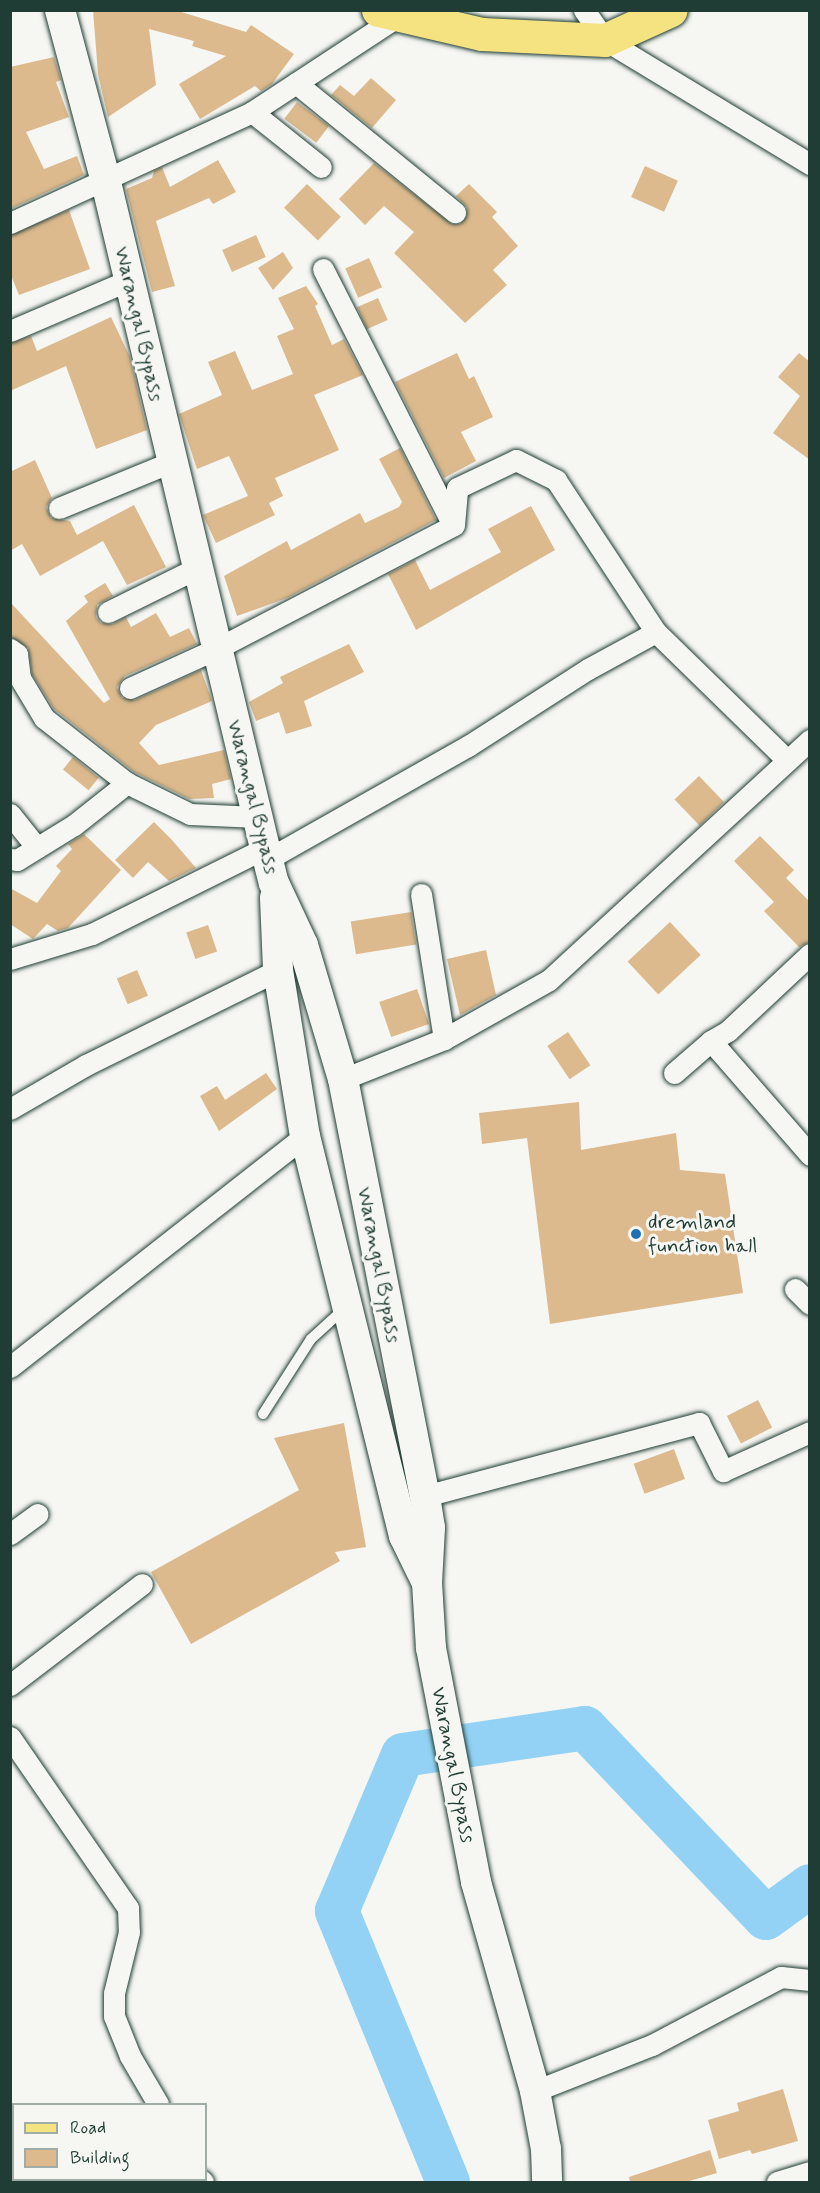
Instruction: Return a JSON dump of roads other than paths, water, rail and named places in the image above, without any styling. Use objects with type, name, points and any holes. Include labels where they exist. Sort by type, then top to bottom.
[{"type":"main road","name":"Warangal Bypass","points":[[60,10],[105,178],[171,462],[269,863],[303,945],[343,1079],[430,1528],[427,1583],[430,1648],[476,1882],[535,2091],[546,2149]]},
{"type":"main road","points":[[388,13],[482,34],[604,40],[671,10]]},
{"type":"main road","points":[[269,863],[278,970],[305,1136],[404,1536],[427,1583]]},
{"type":"main road","points":[[546,2149],[547,2182]]},
{"type":"main road","points":[[546,2149],[559,2182]]},
{"type":"street","points":[[584,10],[604,40],[810,164]]},
{"type":"street","points":[[10,223],[252,112],[388,13]]},
{"type":"street","points":[[296,82],[455,212]]},
{"type":"street","points":[[252,112],[321,167]]},
{"type":"street","points":[[323,269],[454,525]]},
{"type":"street","points":[[10,331],[129,280]]},
{"type":"street","points":[[454,525],[457,488],[516,460],[556,480],[656,632],[787,760]]},
{"type":"street","points":[[59,508],[171,462]]},
{"type":"street","points":[[130,687],[216,649],[454,525]]},
{"type":"street","points":[[108,612],[197,568]]},
{"type":"street","points":[[10,959],[92,934],[269,863],[468,746],[588,669],[656,632]]},
{"type":"street","points":[[10,648],[17,654],[20,678],[44,718],[127,783],[190,814],[258,817]]},
{"type":"street","points":[[343,1079],[444,1039],[549,980],[810,740]]},
{"type":"street","points":[[10,860],[17,860],[37,848],[127,783]]},
{"type":"street","points":[[10,814],[37,848]]},
{"type":"street","points":[[421,894],[444,1039]]},
{"type":"street","points":[[674,1073],[711,1041],[728,1031],[810,954]]},
{"type":"street","points":[[10,1109],[86,1065],[278,970]]},
{"type":"street","points":[[711,1041],[810,1155]]},
{"type":"street","points":[[10,1367],[305,1136]]},
{"type":"street","points":[[425,1496],[699,1423],[723,1471],[810,1432]]},
{"type":"street","points":[[10,1534],[38,1514]]},
{"type":"street","points":[[10,1685],[142,1584]]},
{"type":"street","points":[[10,1737],[128,1908],[129,1932],[114,1993],[114,2016],[130,2056],[157,2103]]},
{"type":"street","points":[[535,2091],[652,2046],[781,1977],[810,1980]]},
{"type":"street","points":[[777,2182],[810,2172]]},
{"type":"lane","points":[[263,1414],[311,1339],[347,1305]]},
{"type":"waterway","points":[[448,2182],[337,1911],[403,1755],[585,1728],[766,1918],[810,1886]]},
{"type":"place","name":"dremland function hall","points":[[636,1234]]}]
